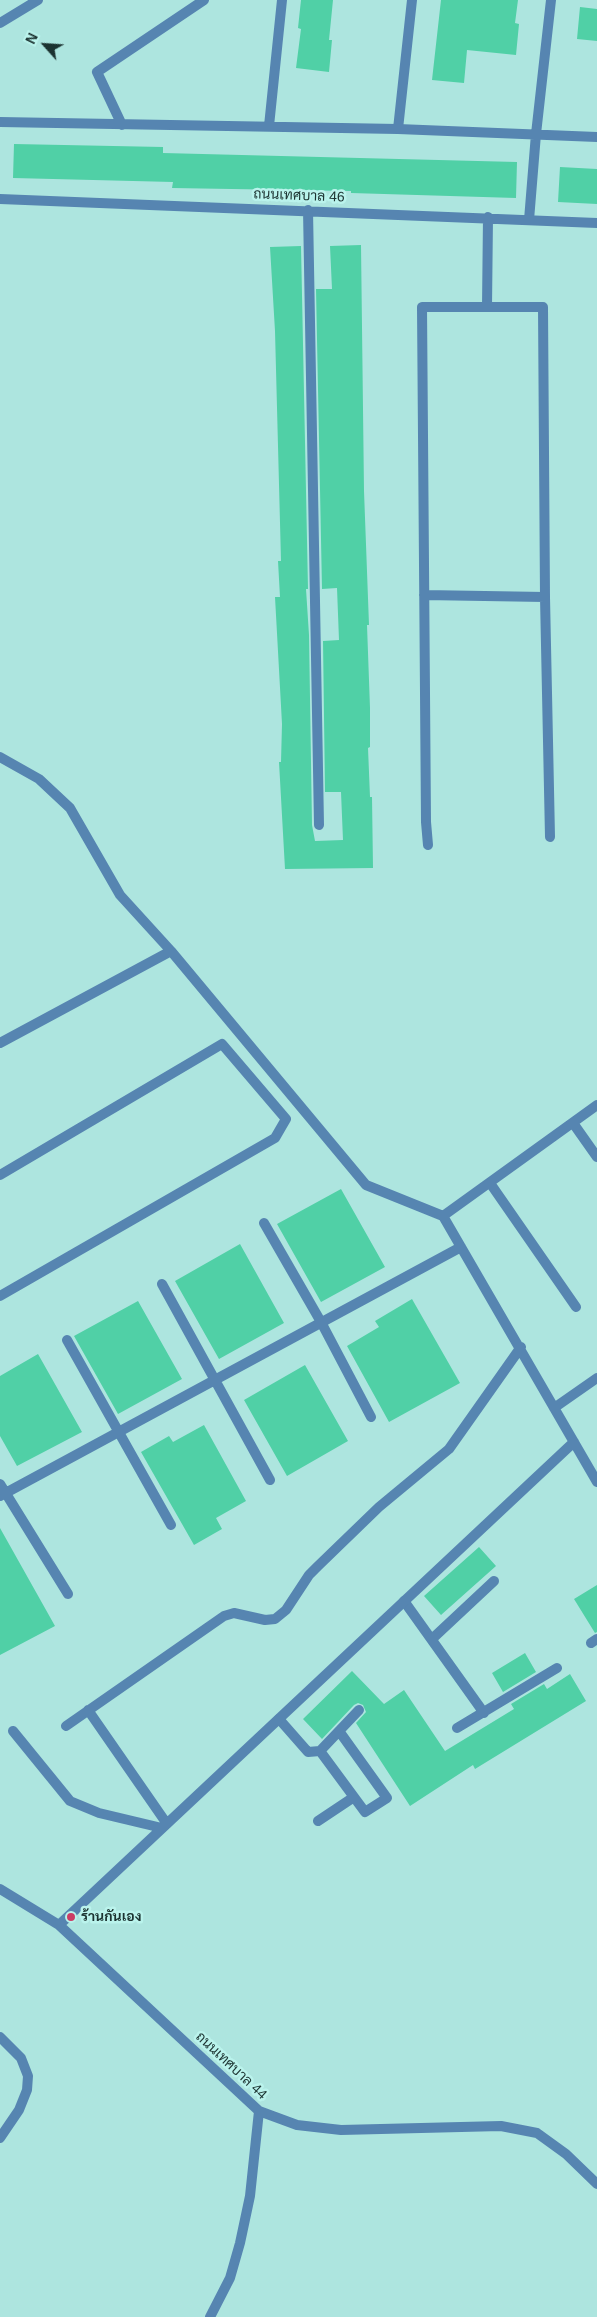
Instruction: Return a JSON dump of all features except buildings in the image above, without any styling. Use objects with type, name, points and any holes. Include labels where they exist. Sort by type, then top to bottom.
[{"type":"street","points":[[0,23],[38,0]]},
{"type":"street","points":[[122,125],[97,72],[204,0]]},
{"type":"street","points":[[268,126],[282,0]]},
{"type":"street","points":[[398,129],[412,0]]},
{"type":"street","points":[[529,220],[536,134],[551,0]]},
{"type":"street","points":[[0,122],[398,129],[597,137]]},
{"type":"street","name":"ถนนเทศบาล 46","points":[[0,199],[488,217],[597,223]]},
{"type":"street","points":[[308,210],[319,825]]},
{"type":"street","points":[[487,307],[488,217]]},
{"type":"street","points":[[428,845],[426,822],[422,307],[543,307],[545,597],[550,837]]},
{"type":"street","points":[[424,595],[545,597]]},
{"type":"street","points":[[0,757],[39,779],[70,808],[120,895],[170,951],[366,1185],[443,1216],[521,1347],[597,1482]]},
{"type":"street","points":[[0,1042],[170,951]]},
{"type":"street","points":[[0,1175],[222,1044],[286,1119],[275,1138],[0,1296]]},
{"type":"street","points":[[443,1216],[597,1105]]},
{"type":"street","points":[[573,1123],[597,1157]]},
{"type":"street","points":[[490,1183],[576,1307]]},
{"type":"street","points":[[264,1223],[321,1322],[371,1417]]},
{"type":"street","points":[[2,1495],[461,1247]]},
{"type":"street","points":[[162,1284],[270,1480]]},
{"type":"street","points":[[67,1340],[171,1524]]},
{"type":"street","points":[[66,1726],[224,1616],[234,1613],[264,1620],[275,1619],[286,1610],[308,1576],[318,1566],[379,1507],[449,1449],[521,1347]]},
{"type":"street","points":[[554,1408],[597,1378]]},
{"type":"street","points":[[59,1925],[574,1442]]},
{"type":"street","points":[[0,1484],[2,1495],[68,1594]]},
{"type":"street","points":[[432,1639],[494,1581]]},
{"type":"street","points":[[404,1600],[484,1712]]},
{"type":"street","points":[[457,1728],[557,1668]]},
{"type":"street","points":[[88,1710],[164,1826]]},
{"type":"street","points":[[279,1719],[308,1752],[320,1751],[359,1710]]},
{"type":"street","points":[[13,1731],[70,1802],[99,1813],[164,1826]]},
{"type":"street","points":[[320,1751],[365,1812],[387,1798],[339,1731]]},
{"type":"street","points":[[318,1821],[354,1797]]},
{"type":"street","name":"ถนนเทศบาล 44","points":[[0,1889],[59,1925],[259,2111],[297,2124],[341,2130],[501,2126],[537,2133],[566,2154],[597,2184]]},
{"type":"street","points":[[0,2037],[21,2058],[28,2076],[27,2090],[19,2110],[0,2138]]},
{"type":"street","points":[[210,2317],[230,2278],[240,2243],[250,2196],[259,2111]]},
{"type":"place","name":"ร้านกันเอง","points":[[71,1917]]}]
